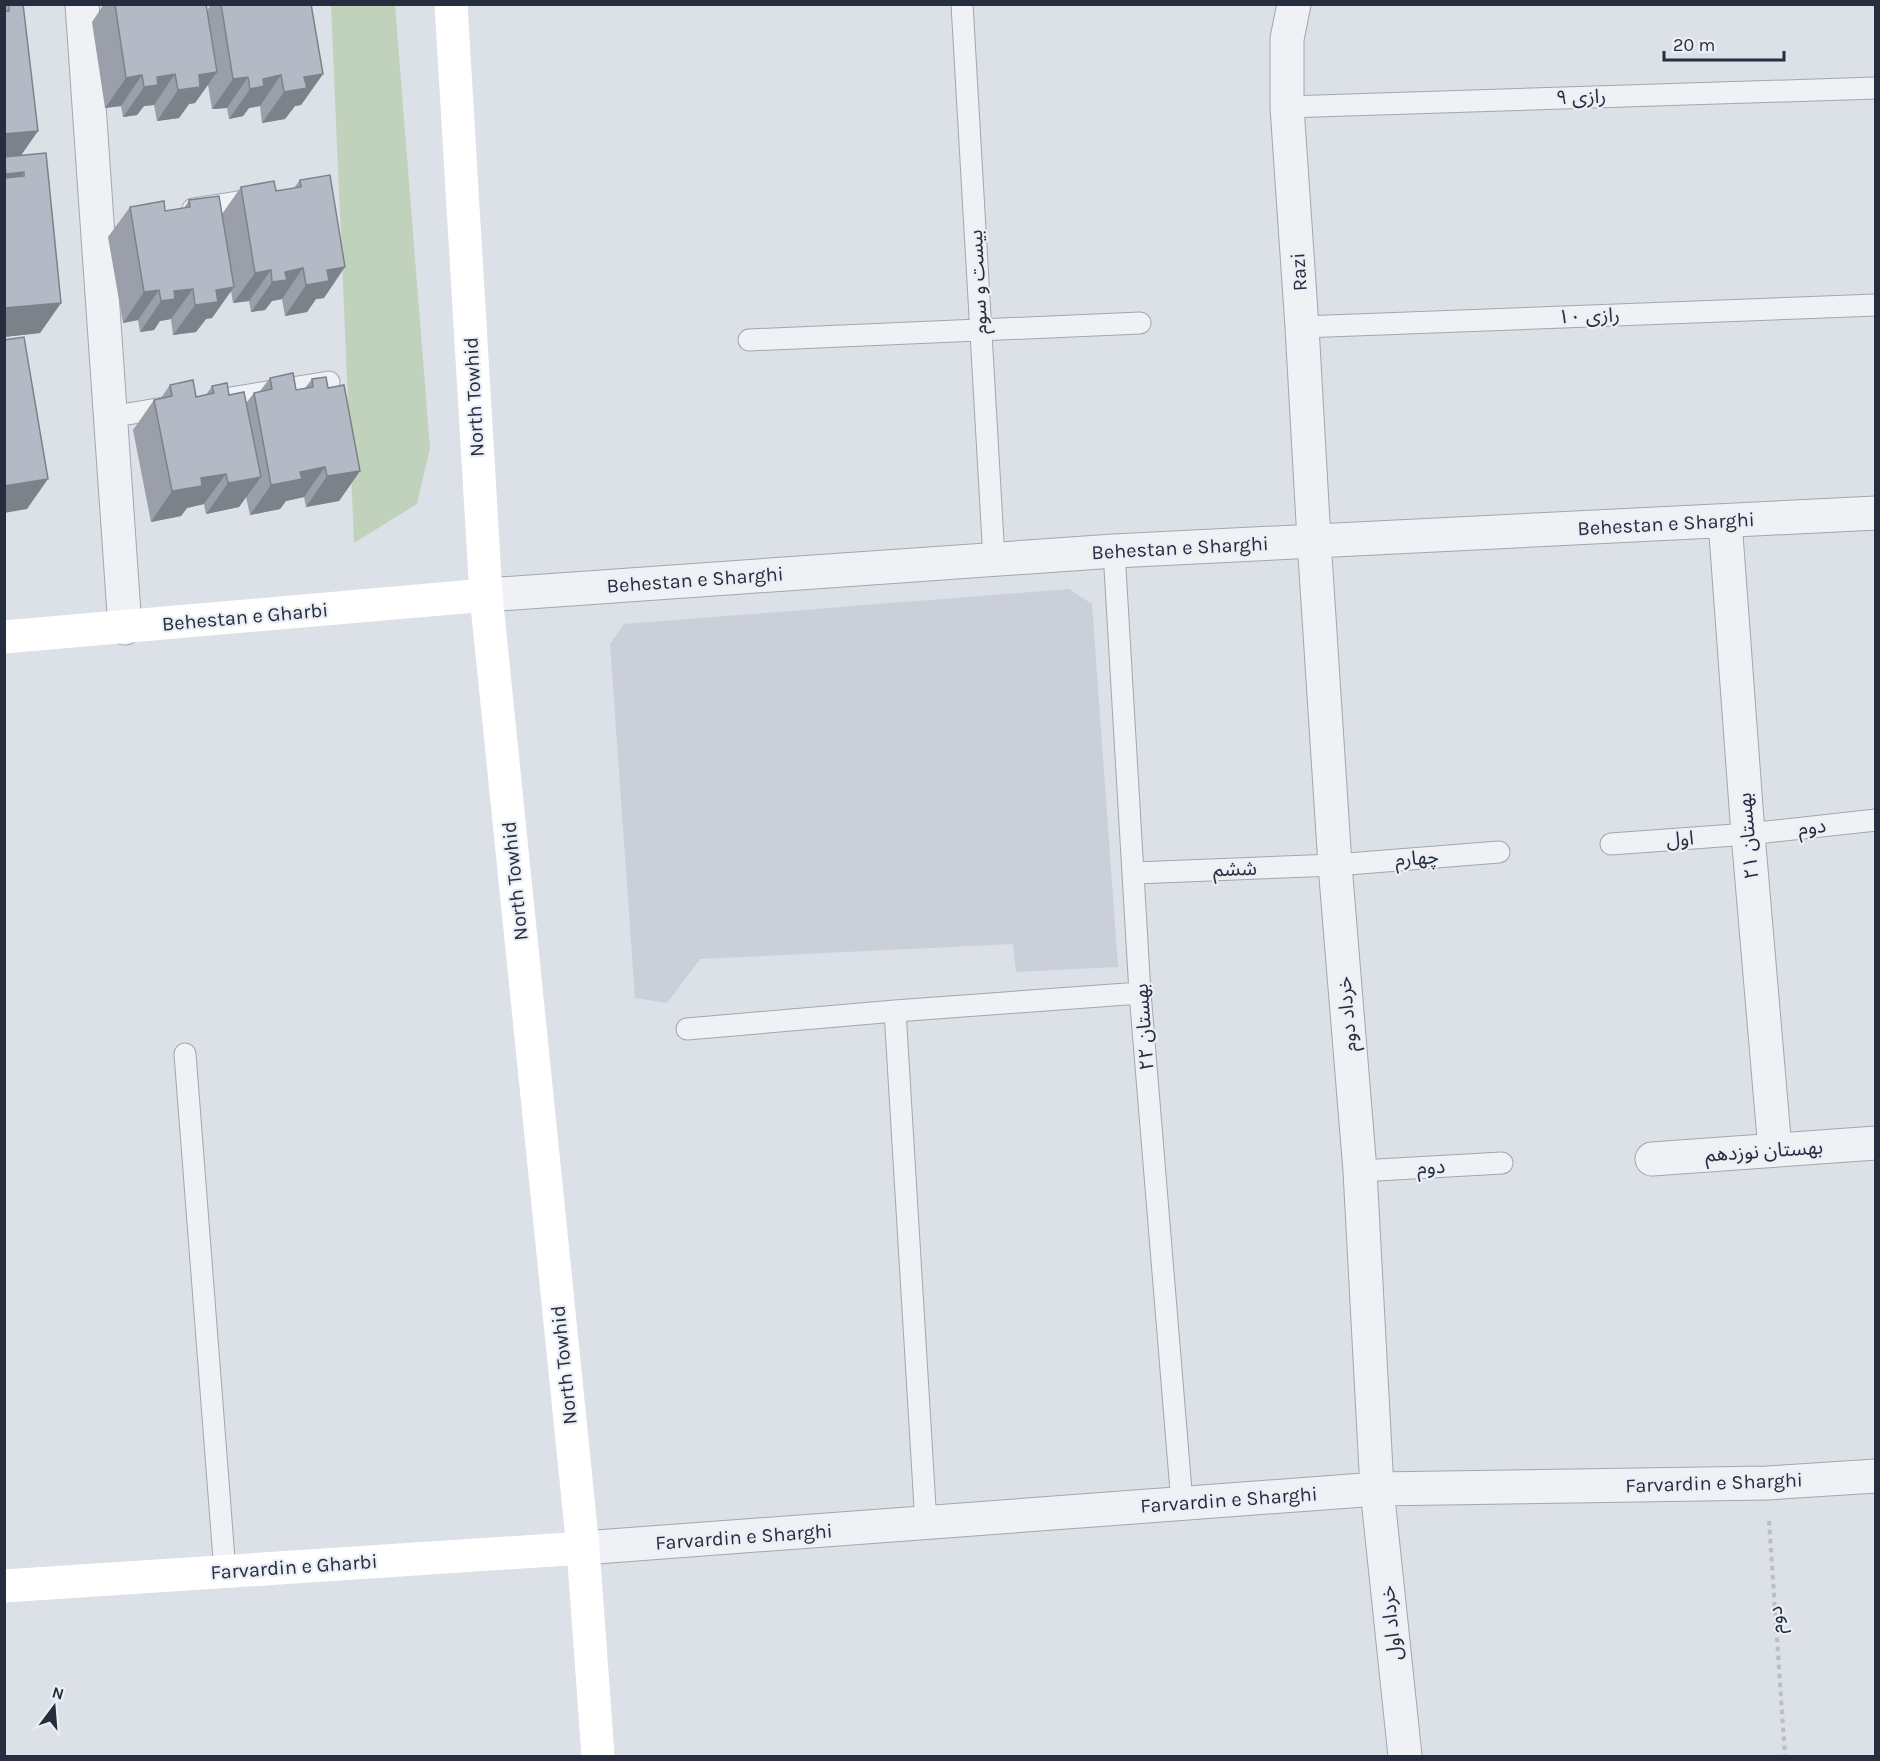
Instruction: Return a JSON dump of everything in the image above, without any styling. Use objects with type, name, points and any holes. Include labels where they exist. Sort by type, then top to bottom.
[{"type":"street","name":"North Towhid","points":[[452,4],[486,595],[583,1548],[598,1756]]},
{"type":"street","name":"Razi","points":[[1294,4],[1287,39],[1287,107],[1314,540]]},
{"type":"street","points":[[90,13],[108,222],[110,417],[125,628]]},
{"type":"street","name":"Behestan e Sharghi","points":[[486,595],[1114,551],[1875,513]]},
{"type":"street","name":"بهستان ۲۱","points":[[1725,521],[1748,834],[1775,1150]]},
{"type":"street","name":"خرداد دوم","points":[[1314,540],[1335,865],[1360,1171],[1377,1489]]},
{"type":"street","name":"Behestan e Gharbi","points":[[4,637],[486,595]]},
{"type":"street","name":"بهستان نوزدهم","points":[[1653,1159],[1875,1143]]},
{"type":"street","name":"Farvardin e Sharghi","points":[[583,1548],[1377,1489],[1767,1483],[1875,1476]]},
{"type":"street","name":"خرداد اول","points":[[1377,1489],[1405,1756]]},
{"type":"street","name":"Farvardin e Gharbi","points":[[4,1587],[583,1548]]},
{"type":"lane","name":"بیست و سوم","points":[[962,4],[994,559]]},
{"type":"lane","name":"رازی ۹","points":[[1287,107],[1875,88]]},
{"type":"lane","points":[[177,212],[279,196]]},
{"type":"lane","name":"رازی ۱۰","points":[[1302,327],[1875,305]]},
{"type":"lane","points":[[749,340],[981,332],[1140,323]]},
{"type":"lane","points":[[110,417],[329,382]]},
{"type":"lane","name":"بهستان ۲۲","points":[[1114,551],[1135,873],[1140,993],[1182,1503]]},
{"type":"lane","name":"دوم","points":[[1748,834],[1875,819]]},
{"type":"lane","name":"اول","points":[[1611,844],[1748,834]]},
{"type":"lane","name":"چهارم","points":[[1335,865],[1499,852]]},
{"type":"lane","name":"ششم","points":[[1135,873],[1335,865]]},
{"type":"lane","points":[[687,1029],[1140,993]]},
{"type":"lane","points":[[895,1011],[926,1524]]},
{"type":"lane","points":[[185,1054],[225,1572]]},
{"type":"lane","name":"دوم","points":[[1360,1171],[1502,1163]]},
{"type":"path","name":"دوم","points":[[1767,1483],[1785,1756]]},
{"type":"shaded area","points":[[1069,589],[1092,604],[1118,967],[1016,972],[1013,944],[700,959],[667,1003],[635,998],[610,644],[624,624]]},
{"type":"green space","points":[[331,5],[395,5],[430,448],[417,504],[354,543]]},
{"type":"building","points":[[9,4],[23,4],[38,131],[4,134],[4,11],[9,11]]},
{"type":"building","points":[[115,4],[206,4],[217,72],[199,75],[200,87],[178,90],[175,74],[157,77],[158,85],[144,87],[142,75],[126,78]]},
{"type":"building","points":[[221,4],[311,4],[323,74],[304,77],[307,88],[284,92],[281,75],[263,79],[264,86],[250,89],[248,77],[233,79]]},
{"type":"building","points":[[46,153],[61,303],[4,308],[4,178],[24,176],[24,172],[6,174],[4,157]]},
{"type":"building","points":[[330,175],[345,267],[327,270],[329,281],[306,285],[303,268],[285,272],[287,280],[272,282],[271,270],[255,273],[241,187],[274,181],[276,191],[301,187],[300,180]]},
{"type":"building","points":[[219,196],[234,287],[216,290],[218,302],[195,305],[193,289],[174,291],[175,299],[161,301],[159,290],[144,292],[130,207],[164,201],[165,211],[190,207],[189,200]]},
{"type":"building","points":[[24,337],[48,479],[4,486],[4,340]]},
{"type":"building","points":[[293,373],[296,390],[313,387],[312,379],[326,377],[328,388],[344,385],[360,471],[327,476],[325,467],[300,472],[302,479],[271,485],[254,393],[272,389],[270,378]]},
{"type":"building","points":[[193,380],[196,397],[214,393],[212,386],[227,383],[229,395],[244,392],[261,477],[228,483],[226,474],[201,478],[202,486],[172,491],[154,400],[172,396],[170,385]]}]
